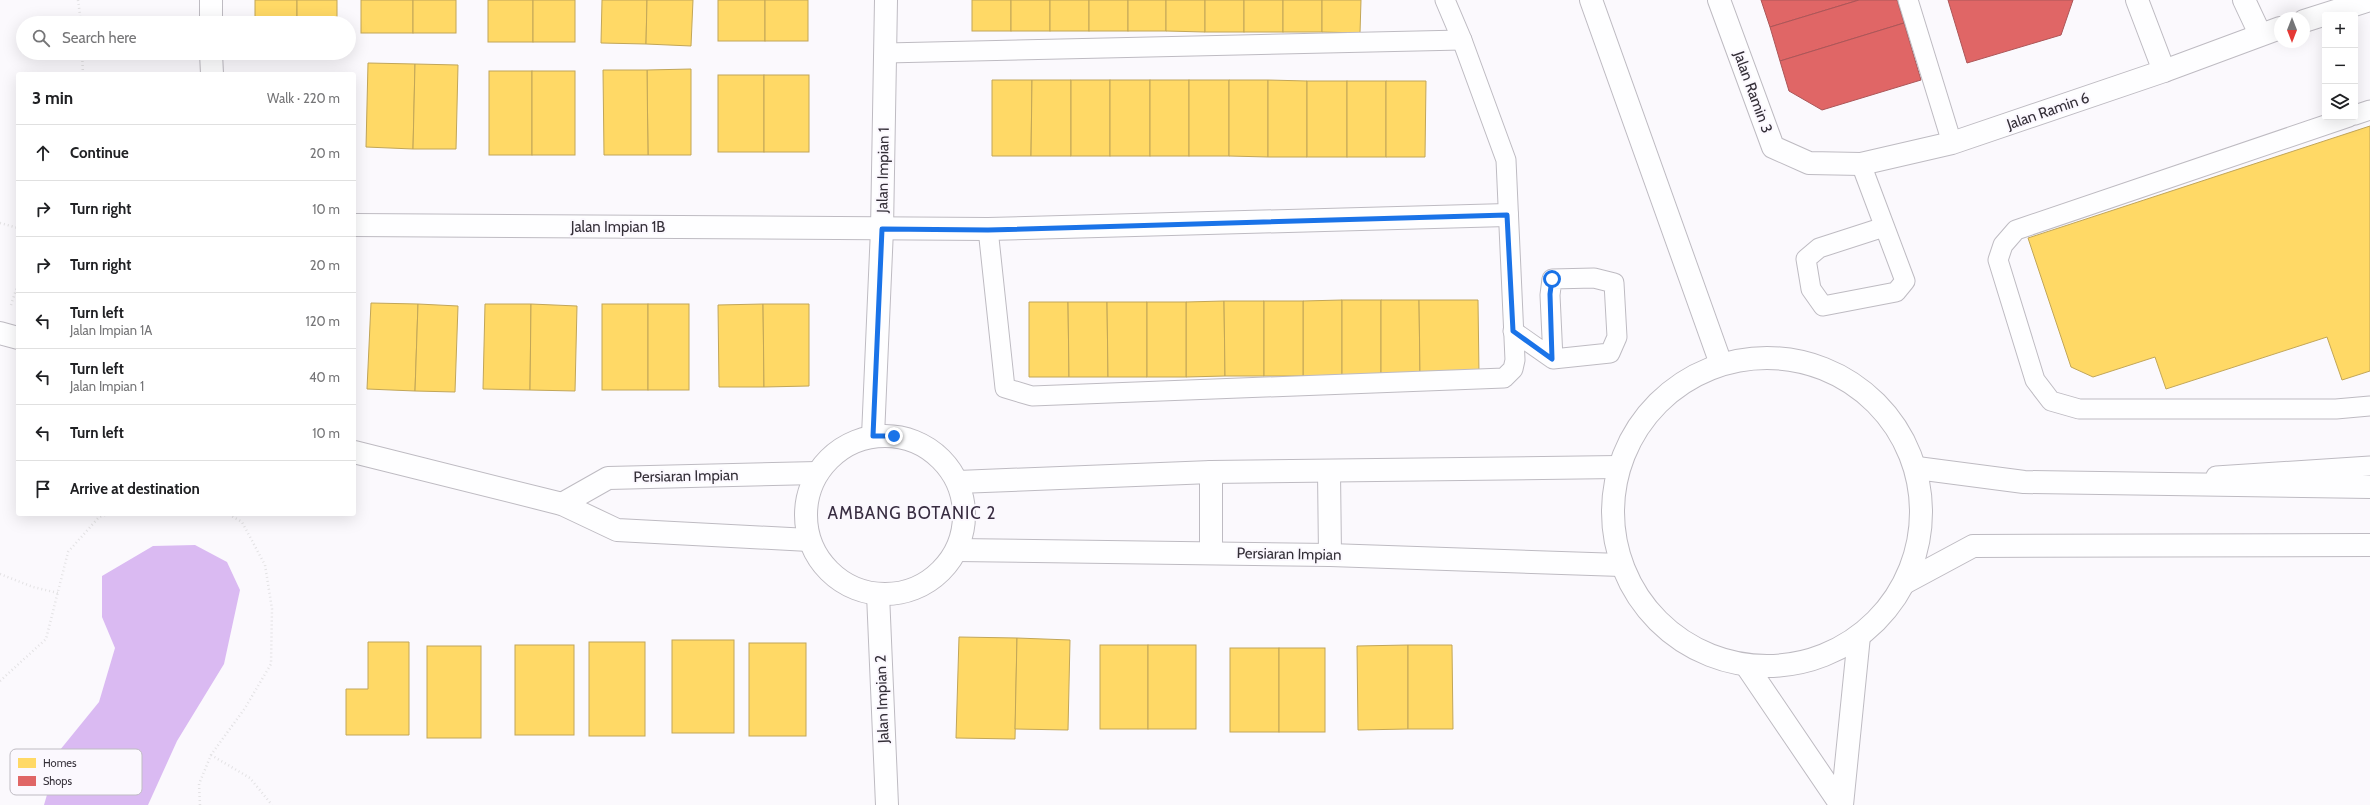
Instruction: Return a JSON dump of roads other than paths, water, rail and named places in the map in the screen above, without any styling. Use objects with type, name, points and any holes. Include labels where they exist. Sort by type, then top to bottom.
[{"type":"street","points":[[210,0],[211,16]]},
{"type":"street","name":"Jalan Impian 1","points":[[873,436],[882,229],[886,0]]},
{"type":"street","points":[[1591,0],[1721,364]]},
{"type":"street","name":"Jalan Ramin 3","points":[[1719,0],[1773,147],[1809,163]]},
{"type":"street","points":[[2137,0],[2164,71]]},
{"type":"street","points":[[2244,0],[2270,31]]},
{"type":"street","points":[[2310,19],[2370,0]]},
{"type":"street","name":"Jalan Ramin 6","points":[[1809,163],[1861,164],[1952,143],[2164,71],[2270,31]]},
{"type":"street","points":[[211,60],[212,72]]},
{"type":"street","name":"Jalan Impian 1B","points":[[356,225],[988,230],[1507,215]]},
{"type":"street","points":[[0,333],[16,337]]},
{"type":"street","points":[[1769,357],[1818,365],[1862,388],[1896,424],[1916,468],[1923,507],[1919,546],[1906,582],[1886,612],[1859,636],[1825,655],[1786,665],[1746,665],[1713,657],[1683,641],[1657,621],[1636,595],[1621,565],[1611,517],[1618,467],[1633,433],[1656,403],[1686,379],[1721,364],[1769,357]]},
{"type":"street","points":[[873,436],[894,436],[914,441],[932,450],[947,464],[958,482],[965,516],[957,550],[946,566],[932,579],[915,589],[897,593],[878,594],[855,589],[835,577],[820,560],[809,540],[805,517],[808,494],[817,473],[832,456],[844,447],[851,443],[873,436]]},
{"type":"street","points":[[356,452],[562,504],[617,530],[809,540]]},
{"type":"street","points":[[958,482],[1211,472],[1329,472],[1618,467]]},
{"type":"street","points":[[1916,468],[2024,482],[2370,487]]},
{"type":"street","points":[[1211,472],[1212,552]]},
{"type":"street","points":[[1329,472],[1330,555]]},
{"type":"street","name":"Persiaran Impian","points":[[562,504],[608,478],[817,473]]},
{"type":"street","points":[[1906,582],[1973,546],[2370,544]]},
{"type":"street","name":"Persiaran Impian","points":[[957,550],[1212,552],[1621,565]]},
{"type":"street","name":"Jalan Impian 2","points":[[878,594],[886,805]]},
{"type":"street","points":[[1841,805],[1859,636]]},
{"type":"street","points":[[1746,665],[1841,805]]},
{"type":"lane","points":[[988,230],[1005,388],[1032,396],[1504,378],[1513,369],[1515,360],[1507,215],[1506,160],[1462,40],[1445,0]]},
{"type":"lane","points":[[1908,0],[1952,143]]},
{"type":"lane","points":[[886,53],[1462,40]]},
{"type":"lane","points":[[2358,114],[2370,110]]},
{"type":"lane","points":[[2340,120],[2016,230],[2002,245],[1998,260],[2035,380],[2051,401],[2078,409],[2336,409],[2370,406]]},
{"type":"lane","points":[[1861,164],[1905,281],[1896,292],[1824,306],[1811,289],[1806,259],[1819,248],[1884,227]]},
{"type":"lane","points":[[1513,331],[1552,359],[1610,353],[1617,337],[1614,283],[1594,278],[1552,279],[1550,294],[1552,359]]},
{"type":"lane","points":[[2095,483],[2370,466]]},
{"type":"district","name":"AMBANG BOTANIC 2","points":[[912,513]]}]
